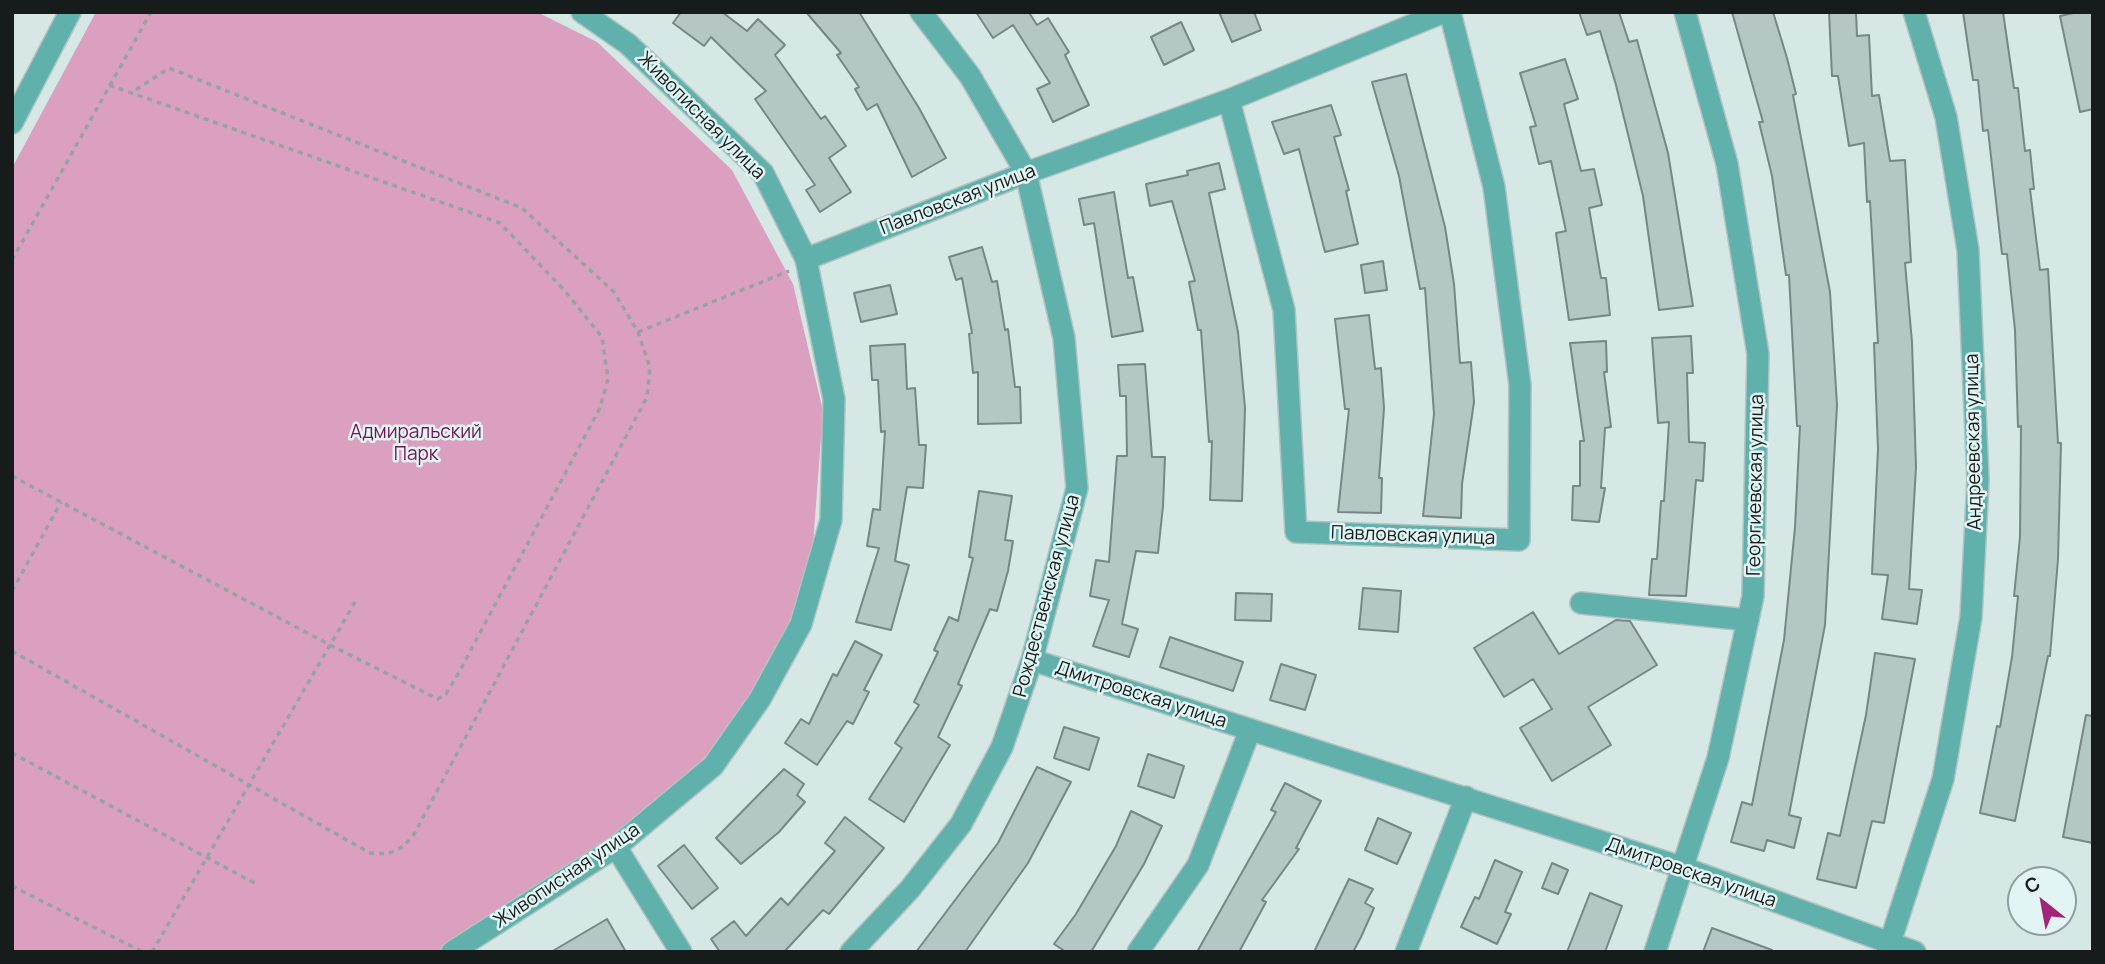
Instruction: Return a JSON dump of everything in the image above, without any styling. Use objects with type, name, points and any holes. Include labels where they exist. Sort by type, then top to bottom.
[{"type":"street","points":[[12,123],[70,12]]},
{"type":"street","name":"Живописная улица","points":[[452,952],[616,847],[713,766],[760,699],[801,624],[831,520],[834,399],[806,259],[763,173],[628,44],[582,12]]},
{"type":"street","name":"Рождественская улица","points":[[851,952],[910,889],[961,824],[1002,747],[1032,660],[1077,488],[1064,338],[1026,173],[970,76],[921,12]]},
{"type":"street","name":"Павловская улица","points":[[806,259],[1026,173],[1228,100],[1447,12],[1494,187],[1520,385],[1519,540],[1296,532],[1284,310],[1228,100]]},
{"type":"street","name":"Георгиевская улица","points":[[1655,952],[1718,758],[1753,596],[1758,354],[1727,164],[1685,12]]},
{"type":"street","name":"Андреевская улица","points":[[1889,948],[1943,779],[1970,617],[1978,480],[1968,250],[1946,117],[1914,12]]},
{"type":"street","points":[[1581,603],[1748,620]]},
{"type":"street","name":"Дмитровская улица","points":[[1032,660],[1684,868],[1889,948],[1915,952]]},
{"type":"street","name":"Дмитровская улица","points":[[1138,952],[1198,864],[1250,730]]},
{"type":"street","points":[[1406,952],[1466,797]]},
{"type":"street","points":[[616,847],[681,952]]},
{"type":"path","points":[[12,260],[151,12]]},
{"type":"path","points":[[12,651],[370,853],[389,855],[401,849],[413,836],[648,397],[650,368],[638,332],[614,292],[522,208],[169,68],[131,93]]},
{"type":"path","points":[[12,476],[429,697],[438,699],[446,694],[600,408],[608,379],[602,337],[565,291],[500,223],[108,85]]},
{"type":"path","points":[[638,332],[787,272],[806,259]]},
{"type":"path","points":[[12,591],[61,502]]},
{"type":"path","points":[[152,952],[355,603]]},
{"type":"path","points":[[12,753],[258,885]]},
{"type":"path","points":[[12,886],[143,952]]},
{"type":"green space","name":"Адмиральский Парк","points":[[96,12],[537,12],[597,42],[732,170],[793,284],[823,411],[813,544],[789,635],[721,745],[622,837],[436,952],[12,952],[12,168]]},
{"type":"building","points":[[681,12],[722,12],[747,31],[758,19],[785,45],[775,55],[821,119],[825,116],[846,146],[829,158],[851,192],[820,212],[806,190],[815,185],[755,99],[766,91],[711,37],[704,46],[673,23]]},
{"type":"building","points":[[806,12],[859,12],[919,108],[946,158],[912,177],[877,104],[867,110],[855,89],[859,87],[837,55],[841,53]]},
{"type":"building","points":[[976,12],[1033,12],[1030,14],[1037,25],[1048,18],[1069,52],[1065,55],[1089,105],[1053,122],[1037,89],[1050,83],[1013,25],[993,38]]},
{"type":"building","points":[[1219,12],[1254,12],[1261,30],[1232,42]]},
{"type":"building","points":[[1579,12],[1619,12],[1629,42],[1637,40],[1668,153],[1693,306],[1659,310],[1643,196],[1616,85],[1600,31],[1587,35]]},
{"type":"building","points":[[1732,12],[1773,12],[1787,58],[1796,94],[1793,95],[1830,292],[1837,405],[1825,625],[1789,815],[1801,818],[1794,848],[1767,840],[1764,851],[1731,842],[1742,802],[1752,805],[1784,640],[1795,527],[1800,426],[1797,426],[1789,275],[1786,275],[1772,176],[1759,122],[1763,122]]},
{"type":"building","points":[[1829,12],[1856,12],[1857,36],[1869,35],[1872,96],[1879,95],[1890,161],[1905,160],[1911,262],[1905,263],[1912,342],[1916,467],[1909,589],[1922,590],[1917,624],[1882,619],[1888,575],[1872,574],[1878,449],[1874,343],[1878,343],[1870,201],[1867,202],[1864,143],[1849,146],[1838,76],[1832,76]]},
{"type":"building","points":[[1963,12],[2003,12],[2014,88],[2018,88],[2025,151],[2030,150],[2034,189],[2030,189],[2040,270],[2048,269],[2058,443],[2061,443],[2058,559],[2050,656],[2015,821],[1980,813],[1997,726],[2000,727],[2012,657],[2018,596],[2014,596],[2020,537],[2021,426],[2018,427],[2015,330],[2007,254],[2002,254],[1988,130],[1983,131],[1978,80],[1973,80]]},
{"type":"building","points":[[2093,12],[2093,109],[2080,112],[2060,16]]},
{"type":"building","points":[[1181,22],[1194,50],[1164,65],[1151,37]]},
{"type":"building","points":[[1565,59],[1578,99],[1564,104],[1581,171],[1594,169],[1602,205],[1589,208],[1601,278],[1606,278],[1610,315],[1569,320],[1556,233],[1566,231],[1551,161],[1539,164],[1530,127],[1536,126],[1520,73]]},
{"type":"building","points":[[1406,74],[1445,227],[1454,284],[1460,363],[1471,362],[1474,402],[1462,484],[1461,518],[1423,516],[1434,414],[1425,288],[1420,289],[1399,176],[1372,82]]},
{"type":"building","points":[[1331,105],[1341,135],[1334,137],[1349,190],[1346,191],[1358,244],[1325,252],[1299,149],[1284,154],[1272,122]]},
{"type":"building","points":[[1219,163],[1225,189],[1209,193],[1238,332],[1245,408],[1242,501],[1210,500],[1212,441],[1209,442],[1201,330],[1198,330],[1189,282],[1195,281],[1172,201],[1150,206],[1146,184],[1188,175],[1187,171]]},
{"type":"building","points":[[1114,192],[1128,278],[1133,277],[1143,331],[1112,337],[1094,223],[1084,225],[1079,199]]},
{"type":"building","points":[[982,247],[992,282],[997,281],[1005,330],[1008,329],[1015,387],[1020,387],[1021,423],[978,424],[978,372],[973,373],[969,334],[972,333],[962,278],[956,280],[949,257]]},
{"type":"building","points":[[1383,261],[1387,290],[1365,293],[1361,265]]},
{"type":"building","points":[[890,285],[897,314],[861,322],[854,293]]},
{"type":"building","points":[[1369,315],[1375,369],[1381,368],[1384,408],[1379,478],[1382,478],[1381,513],[1338,512],[1349,409],[1345,409],[1335,319]]},
{"type":"building","points":[[1691,336],[1693,373],[1687,373],[1689,442],[1705,443],[1703,481],[1696,480],[1686,596],[1649,595],[1652,559],[1657,559],[1661,501],[1664,501],[1669,422],[1658,423],[1652,338]]},
{"type":"building","points":[[1606,341],[1607,372],[1604,372],[1611,427],[1605,428],[1601,488],[1605,488],[1599,522],[1572,520],[1573,486],[1580,486],[1580,441],[1584,441],[1570,343]]},
{"type":"building","points":[[905,344],[907,389],[915,388],[919,445],[926,445],[923,488],[907,487],[895,561],[909,565],[891,630],[856,622],[879,548],[867,546],[873,509],[880,510],[885,431],[881,432],[878,380],[872,380],[870,346]]},
{"type":"building","points":[[1145,364],[1152,457],[1165,457],[1163,506],[1158,553],[1136,551],[1122,624],[1138,629],[1129,657],[1093,646],[1109,600],[1090,596],[1096,560],[1109,562],[1117,456],[1127,456],[1126,396],[1120,396],[1118,365]]},
{"type":"building","points":[[979,491],[1012,496],[1005,540],[1013,541],[1008,571],[997,611],[990,609],[958,684],[962,686],[938,737],[950,745],[904,822],[869,799],[902,748],[895,743],[919,705],[914,702],[938,652],[934,650],[949,617],[958,621],[973,558],[969,557]]},
{"type":"building","points":[[1363,588],[1401,591],[1398,632],[1359,629]]},
{"type":"building","points":[[1236,593],[1272,594],[1271,621],[1235,620]]},
{"type":"building","points":[[1533,612],[1559,654],[1616,620],[1630,621],[1657,665],[1588,707],[1611,745],[1552,781],[1520,728],[1552,709],[1533,679],[1504,697],[1474,648]]},
{"type":"building","points":[[1170,637],[1243,662],[1233,691],[1160,667]]},
{"type":"building","points":[[855,641],[882,655],[864,690],[869,692],[853,724],[847,721],[817,765],[785,743],[801,719],[809,724],[833,674],[837,676]]},
{"type":"building","points":[[1875,653],[1915,659],[1884,823],[1872,821],[1856,888],[1817,879],[1828,833],[1840,836],[1866,715]]},
{"type":"building","points":[[1281,664],[1316,675],[1305,710],[1270,700]]},
{"type":"building","points":[[2086,715],[2093,716],[2093,843],[2063,837]]},
{"type":"building","points":[[1064,727],[1099,738],[1089,770],[1054,758]]},
{"type":"building","points":[[1148,754],[1184,766],[1174,798],[1138,786]]},
{"type":"building","points":[[1037,767],[1071,782],[1028,863],[965,952],[916,952],[998,843]]},
{"type":"building","points":[[784,769],[804,784],[797,795],[805,802],[779,832],[741,864],[716,838]]},
{"type":"building","points":[[1285,783],[1321,801],[1296,848],[1299,849],[1262,900],[1266,902],[1239,952],[1197,952],[1276,812],[1271,810]]},
{"type":"building","points":[[1131,811],[1162,826],[1144,864],[1091,952],[1066,952],[1054,944],[1076,914],[1116,846]]},
{"type":"building","points":[[845,817],[884,848],[829,914],[823,910],[784,952],[720,952],[711,939],[734,921],[746,936],[781,898],[788,905],[835,851],[825,843]]},
{"type":"building","points":[[1378,818],[1411,833],[1397,864],[1365,850]]},
{"type":"building","points":[[684,845],[718,888],[692,909],[658,866]]},
{"type":"building","points":[[1495,860],[1522,872],[1505,912],[1511,914],[1497,944],[1461,927],[1475,897],[1479,899]]},
{"type":"building","points":[[1552,863],[1568,870],[1558,894],[1542,888]]},
{"type":"building","points":[[1349,879],[1373,889],[1365,903],[1374,908],[1361,937],[1353,952],[1314,952]]},
{"type":"building","points":[[1590,893],[1622,906],[1605,952],[1567,952]]},
{"type":"building","points":[[607,919],[626,952],[551,952]]},
{"type":"building","points":[[1712,928],[1772,950],[1703,952]]}]
